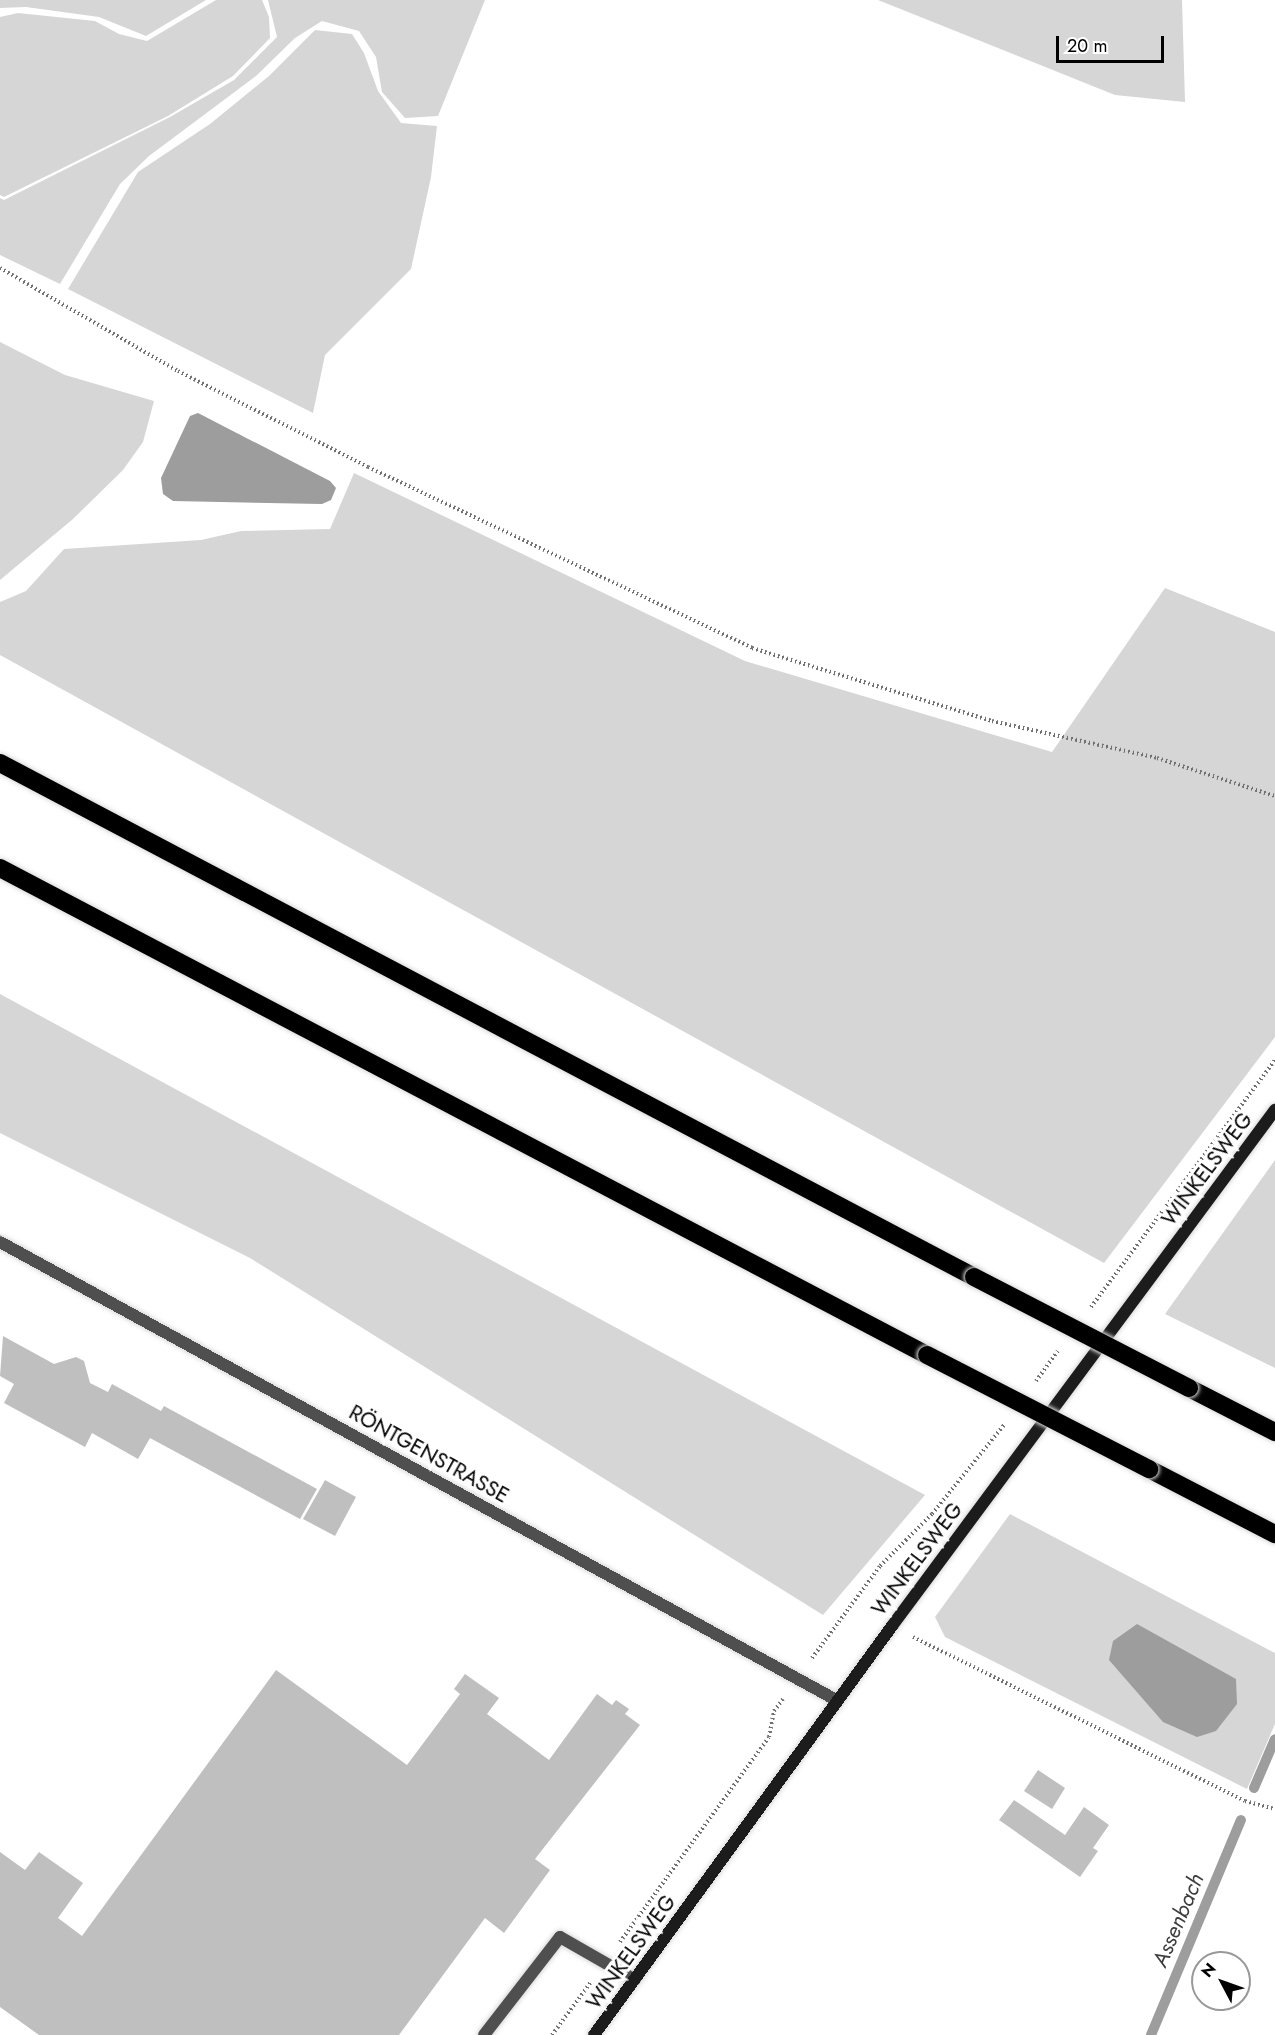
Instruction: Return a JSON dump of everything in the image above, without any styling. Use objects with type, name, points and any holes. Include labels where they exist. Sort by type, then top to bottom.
[{"type":"highway","points":[[0,763],[974,1277],[1275,1432]]},
{"type":"highway","points":[[0,868],[927,1355],[1275,1534]]},
{"type":"street","name":"WINKELSWEG","points":[[594,2035],[891,1626],[1275,1110]]},
{"type":"street","name":"RÖNTGENSTRASSE","points":[[0,1242],[838,1701]]},
{"type":"street","points":[[484,2035],[560,1937],[635,1980]]},
{"type":"path","points":[[0,268],[178,371],[368,467],[752,648],[992,721],[1157,758],[1275,796]]},
{"type":"path","points":[[1090,1309],[1275,1060]]},
{"type":"path","points":[[1033,1386],[1061,1347]]},
{"type":"path","points":[[552,2035],[769,1737],[774,1711],[880,1566],[932,1514],[1011,1414]]},
{"type":"path","points":[[891,1626],[1245,1801],[1275,1809]]},
{"type":"shaded area","points":[[0,0],[206,0],[146,36],[99,17],[26,7],[0,8]]},
{"type":"shaded area","points":[[216,0],[262,0],[269,17],[270,38],[233,76],[168,116],[4,197],[0,195],[0,17],[18,13],[95,21],[119,34],[147,41]]},
{"type":"shaded area","points":[[268,0],[485,0],[438,116],[405,118],[382,92],[376,57],[359,31],[322,21],[295,38],[256,76],[149,156],[120,184],[60,284],[0,255],[0,198],[4,200],[170,117],[234,80],[277,37]]},
{"type":"shaded area","points":[[878,0],[1182,0],[1185,102],[1115,95]]},
{"type":"shaded area","points":[[315,30],[352,34],[364,53],[378,91],[401,123],[437,126],[431,177],[411,269],[325,355],[313,413],[68,289],[138,172],[210,124],[269,76]]},
{"type":"shaded area","points":[[0,342],[65,375],[154,401],[143,442],[123,470],[73,519],[0,580]]},
{"type":"shaded area","points":[[198,413],[330,481],[336,488],[331,500],[322,504],[173,501],[163,494],[161,478],[190,416]]},
{"type":"shaded area","points":[[354,473],[745,661],[1052,752],[1165,588],[1275,632],[1275,1037],[1104,1263],[0,655],[0,602],[26,591],[64,549],[201,540],[241,531],[330,529]]},
{"type":"shaded area","points":[[0,994],[925,1495],[823,1615],[250,1258],[0,1133]]},
{"type":"shaded area","points":[[1275,1160],[1275,1368],[1165,1314]]},
{"type":"shaded area","points":[[1010,1514],[1275,1653],[1275,1724],[1247,1789],[945,1637],[935,1617]]},
{"type":"shaded area","points":[[1137,1624],[1236,1679],[1237,1704],[1216,1731],[1197,1737],[1163,1722],[1109,1660],[1113,1641]]},
{"type":"building","points":[[3,1336],[54,1364],[76,1357],[84,1361],[90,1383],[108,1392],[112,1384],[161,1411],[164,1406],[317,1489],[300,1519],[150,1438],[138,1459],[92,1433],[85,1447],[4,1403],[14,1384],[0,1376]]},
{"type":"building","points":[[325,1480],[356,1497],[335,1536],[303,1519]]},
{"type":"building","points":[[276,1670],[407,1765],[460,1694],[454,1689],[465,1674],[499,1698],[487,1714],[549,1760],[597,1694],[612,1705],[616,1700],[629,1709],[625,1714],[640,1725],[535,1859],[550,1870],[504,1933],[485,1918],[399,2035],[39,2035],[0,2007],[0,1852],[25,1870],[39,1852],[83,1883],[58,1918],[82,1936]]},
{"type":"building","points":[[1038,1770],[1065,1788],[1052,1809],[1024,1791]]},
{"type":"building","points":[[1014,1800],[1065,1835],[1084,1807],[1109,1825],[1093,1848],[1098,1851],[1080,1877],[999,1820]]},
{"type":"waterway","name":"Assenbach","points":[[1254,1788],[1275,1739]]},
{"type":"waterway","name":"Assenbach","points":[[1151,2035],[1241,1820]]}]
